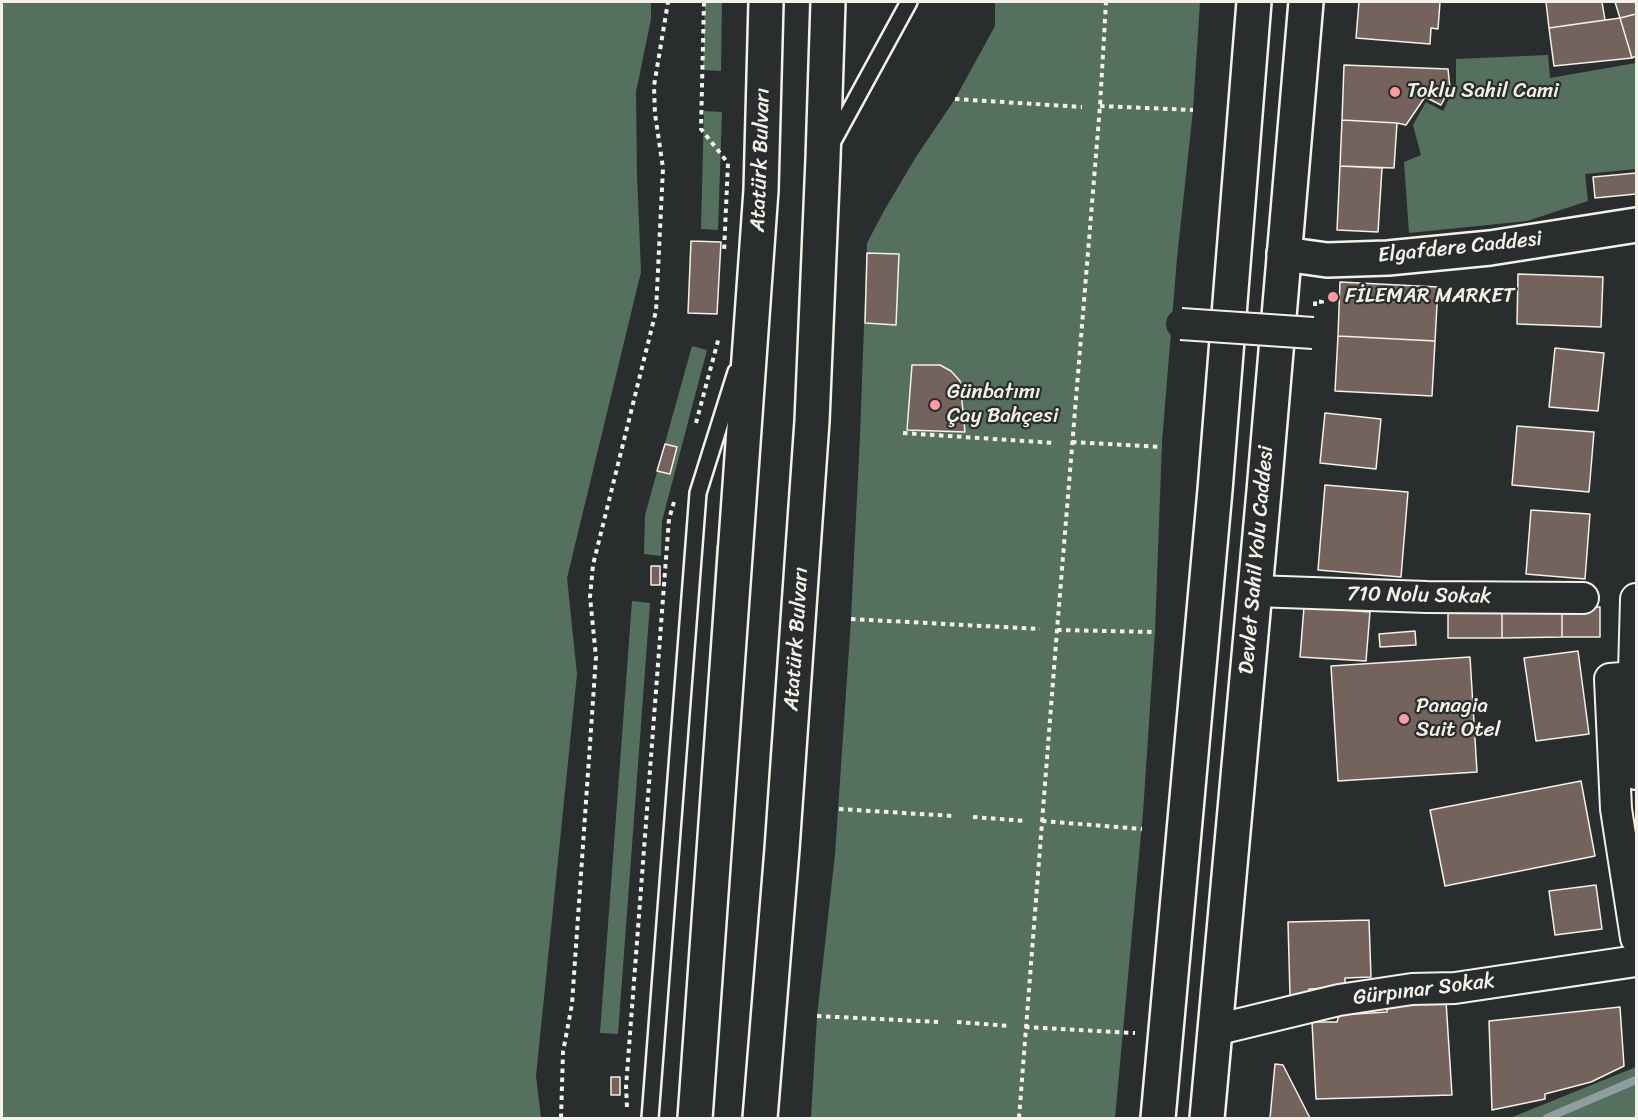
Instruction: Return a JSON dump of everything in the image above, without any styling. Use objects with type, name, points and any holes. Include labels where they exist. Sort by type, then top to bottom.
[{"type":"main road","name":"Atatürk Bulvarı","points":[[695,1119],[753,318],[761,190],[765,2]]},
{"type":"main road","name":"Atatürk Bulvarı","points":[[760,1119],[783,837],[811,432],[828,2]]},
{"type":"main road","points":[[1158,1119],[1216,478],[1254,2]]},
{"type":"main road","name":"Devlet Sahil Yolu Caddesi","points":[[1207,1119],[1306,2]]},
{"type":"main road","name":"Elgafdere Caddesi","points":[[1284,254],[1327,260],[1388,258],[1490,248],[1636,225]]},
{"type":"street","points":[[1181,324],[1313,333]]},
{"type":"street","name":"710 Nolu Sokak","points":[[1254,591],[1427,597],[1583,598]]},
{"type":"street","points":[[1636,599],[1632,745],[1636,774]]},
{"type":"street","points":[[1634,677],[1610,679],[1616,809],[1636,938]]},
{"type":"street","name":"Gürpınar Sokak","points":[[1215,1030],[1339,1000],[1412,989],[1455,988],[1636,961]]},
{"type":"lane","name":"Atatürk Bulvarı","points":[[823,159],[909,2]]},
{"type":"lane","name":"Atatürk Bulvarı","points":[[650,1119],[698,493],[753,318]]},
{"type":"path","points":[[561,1119],[563,1052],[572,1004],[596,657],[590,597],[593,565],[656,311],[663,168],[655,114],[654,86],[668,2]]},
{"type":"path","points":[[1019,1119],[1100,106],[1106,2]]},
{"type":"path","points":[[955,99],[1082,107]]},
{"type":"path","points":[[1100,106],[1193,110]]},
{"type":"path","points":[[903,433],[1054,442]]},
{"type":"path","points":[[1072,442],[1162,447]]},
{"type":"path","points":[[851,620],[1040,629]]},
{"type":"path","points":[[1057,630],[1155,632]]},
{"type":"path","points":[[839,809],[953,816]]},
{"type":"path","points":[[973,817],[1026,821]]},
{"type":"path","points":[[1042,821],[1142,829]]},
{"type":"path","points":[[817,1016],[938,1022]]},
{"type":"path","points":[[957,1022],[1010,1026]]},
{"type":"path","points":[[1025,1027],[1166,1033]]},
{"type":"green space","points":[[2,2],[651,2],[651,19],[636,92],[641,272],[567,578],[577,674],[536,1076],[541,1118],[2,1118]]},
{"type":"green space","points":[[705,2],[722,2],[721,71],[703,70]]},
{"type":"green space","points":[[995,2],[1200,2],[1193,110],[1177,258],[1162,442],[1155,632],[1143,813],[1115,1118],[811,1118],[817,1016],[835,854],[851,619],[867,243],[916,157],[955,99],[995,26]]},
{"type":"green space","points":[[1548,55],[1550,78],[1636,63],[1636,169],[1585,174],[1588,201],[1527,221],[1409,233],[1404,162],[1421,155],[1413,125],[1426,102],[1443,111],[1456,84],[1456,59]]},
{"type":"green space","points":[[704,111],[722,112],[718,230],[701,229]]},
{"type":"green space","points":[[692,346],[707,350],[662,521],[661,556],[644,554],[645,515]]},
{"type":"green space","points":[[716,545],[721,546],[680,1118]]},
{"type":"green space","points":[[632,601],[650,603],[618,1034],[600,1033]]},
{"type":"green space","points":[[1636,1067],[1636,1118],[1510,1118]]},
{"type":"building","points":[[1359,2],[1440,2],[1438,29],[1431,28],[1430,44],[1356,38]]},
{"type":"building","points":[[1546,2],[1602,2],[1605,20],[1549,28]]},
{"type":"building","points":[[1615,2],[1636,2],[1636,14],[1620,18]]},
{"type":"building","points":[[1636,14],[1636,56],[1632,58],[1620,18]]},
{"type":"building","points":[[1620,18],[1632,58],[1554,66],[1549,28]]},
{"type":"building","name":"Toklu Sahil Cami","points":[[1344,65],[1448,69],[1450,88],[1441,105],[1425,97],[1406,125],[1342,120]]},
{"type":"building","points":[[1342,120],[1397,123],[1394,168],[1340,166]]},
{"type":"building","points":[[1340,166],[1382,168],[1378,232],[1337,230]]},
{"type":"building","points":[[1636,173],[1636,194],[1595,198],[1593,177]]},
{"type":"building","points":[[691,241],[721,242],[717,314],[688,313]]},
{"type":"building","points":[[867,253],[899,254],[896,325],[865,323]]},
{"type":"building","points":[[1518,274],[1603,277],[1601,327],[1517,324]]},
{"type":"building","points":[[1340,282],[1438,287],[1435,341],[1338,336]]},
{"type":"building","points":[[1338,336],[1435,341],[1432,396],[1335,391]]},
{"type":"building","points":[[1555,348],[1604,353],[1598,411],[1549,407]]},
{"type":"building","name":"Günbatımı Çay Bahçesi","points":[[912,365],[940,365],[951,371],[960,381],[965,432],[907,430]]},
{"type":"building","points":[[1325,413],[1381,419],[1376,469],[1320,463]]},
{"type":"building","points":[[1517,426],[1594,432],[1589,492],[1512,485]]},
{"type":"building","points":[[665,444],[677,447],[670,474],[657,471]]},
{"type":"building","points":[[1325,485],[1408,492],[1401,577],[1318,570]]},
{"type":"building","points":[[1531,510],[1590,514],[1585,579],[1526,574]]},
{"type":"building","points":[[651,566],[660,566],[660,585],[651,585]]},
{"type":"building","points":[[1304,607],[1370,612],[1366,661],[1300,657]]},
{"type":"building","points":[[1562,607],[1562,637],[1502,638],[1502,608]]},
{"type":"building","points":[[1562,607],[1600,607],[1600,637],[1562,637]]},
{"type":"building","points":[[1502,608],[1502,638],[1448,638],[1448,609]]},
{"type":"building","points":[[1415,631],[1416,645],[1380,647],[1379,634]]},
{"type":"building","points":[[1578,651],[1589,734],[1536,741],[1524,658]]},
{"type":"building","name":"Panagia Suit Otel","points":[[1470,657],[1477,772],[1338,781],[1331,666]]},
{"type":"building","points":[[1581,781],[1595,856],[1445,886],[1430,810]]},
{"type":"building","points":[[1596,885],[1602,929],[1555,935],[1549,891]]},
{"type":"building","points":[[1369,920],[1371,977],[1345,978],[1345,987],[1309,989],[1309,995],[1290,996],[1288,922]]},
{"type":"building","points":[[1446,1001],[1452,1095],[1316,1099],[1312,1022],[1337,1022],[1339,1015],[1387,1012],[1387,1007]]},
{"type":"building","points":[[1620,1007],[1624,1066],[1591,1082],[1545,1094],[1545,1099],[1492,1110],[1489,1021]]},
{"type":"building","points":[[1275,1064],[1283,1065],[1310,1118],[1270,1118]]},
{"type":"building","points":[[611,1077],[620,1077],[620,1095],[611,1095]]},
{"type":"waterway","points":[[1547,1118],[1636,1080]]},
{"type":"place","name":"Toklu Sahil Cami","points":[[1395,92]]},
{"type":"place","name":"FİLEMAR MARKET","points":[[1333,297]]},
{"type":"place","name":"Günbatımı Çay Bahçesi","points":[[935,405]]},
{"type":"place","name":"Panagia Suit Otel","points":[[1404,719]]}]
